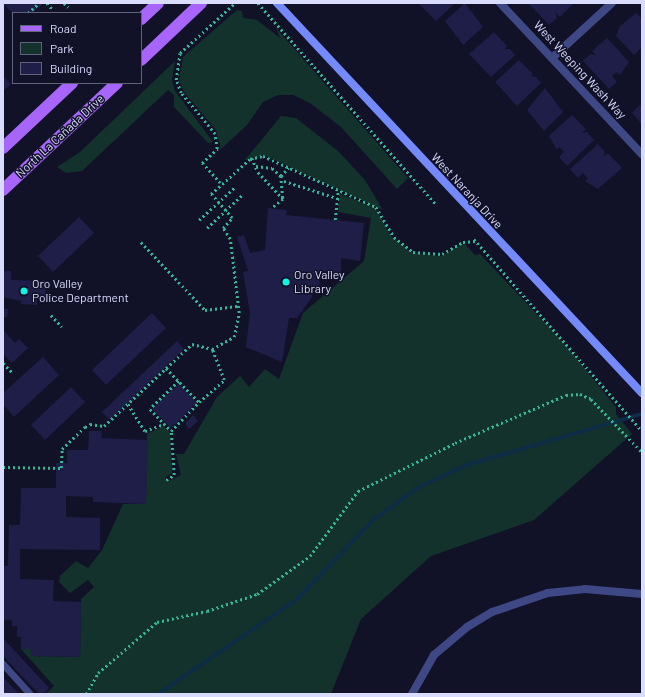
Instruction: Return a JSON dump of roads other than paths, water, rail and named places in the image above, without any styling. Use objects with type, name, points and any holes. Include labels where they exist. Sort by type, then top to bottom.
[{"type":"main road","points":[[142,18],[158,3]]},
{"type":"main road","points":[[142,59],[202,3]]},
{"type":"main road","points":[[3,148],[71,84]]},
{"type":"main road","name":"North La Cañada Drive","points":[[3,190],[115,84]]},
{"type":"street","name":"West Naranja Drive","points":[[278,3],[642,393]]},
{"type":"street","name":"West Weeping Wash Way","points":[[500,3],[642,154]]},
{"type":"street","points":[[552,58],[612,3]]},
{"type":"street","points":[[412,694],[434,655],[467,627],[492,612],[548,593],[585,590],[642,594]]},
{"type":"lane","points":[[3,664],[30,694]]},
{"type":"waterway","points":[[158,694],[296,600],[373,520],[419,487],[467,465],[641,414]]},
{"type":"place","name":"Oro Valley Library","points":[[286,282]]},
{"type":"place","name":"Oro Valley Police Department","points":[[24,291]]}]
